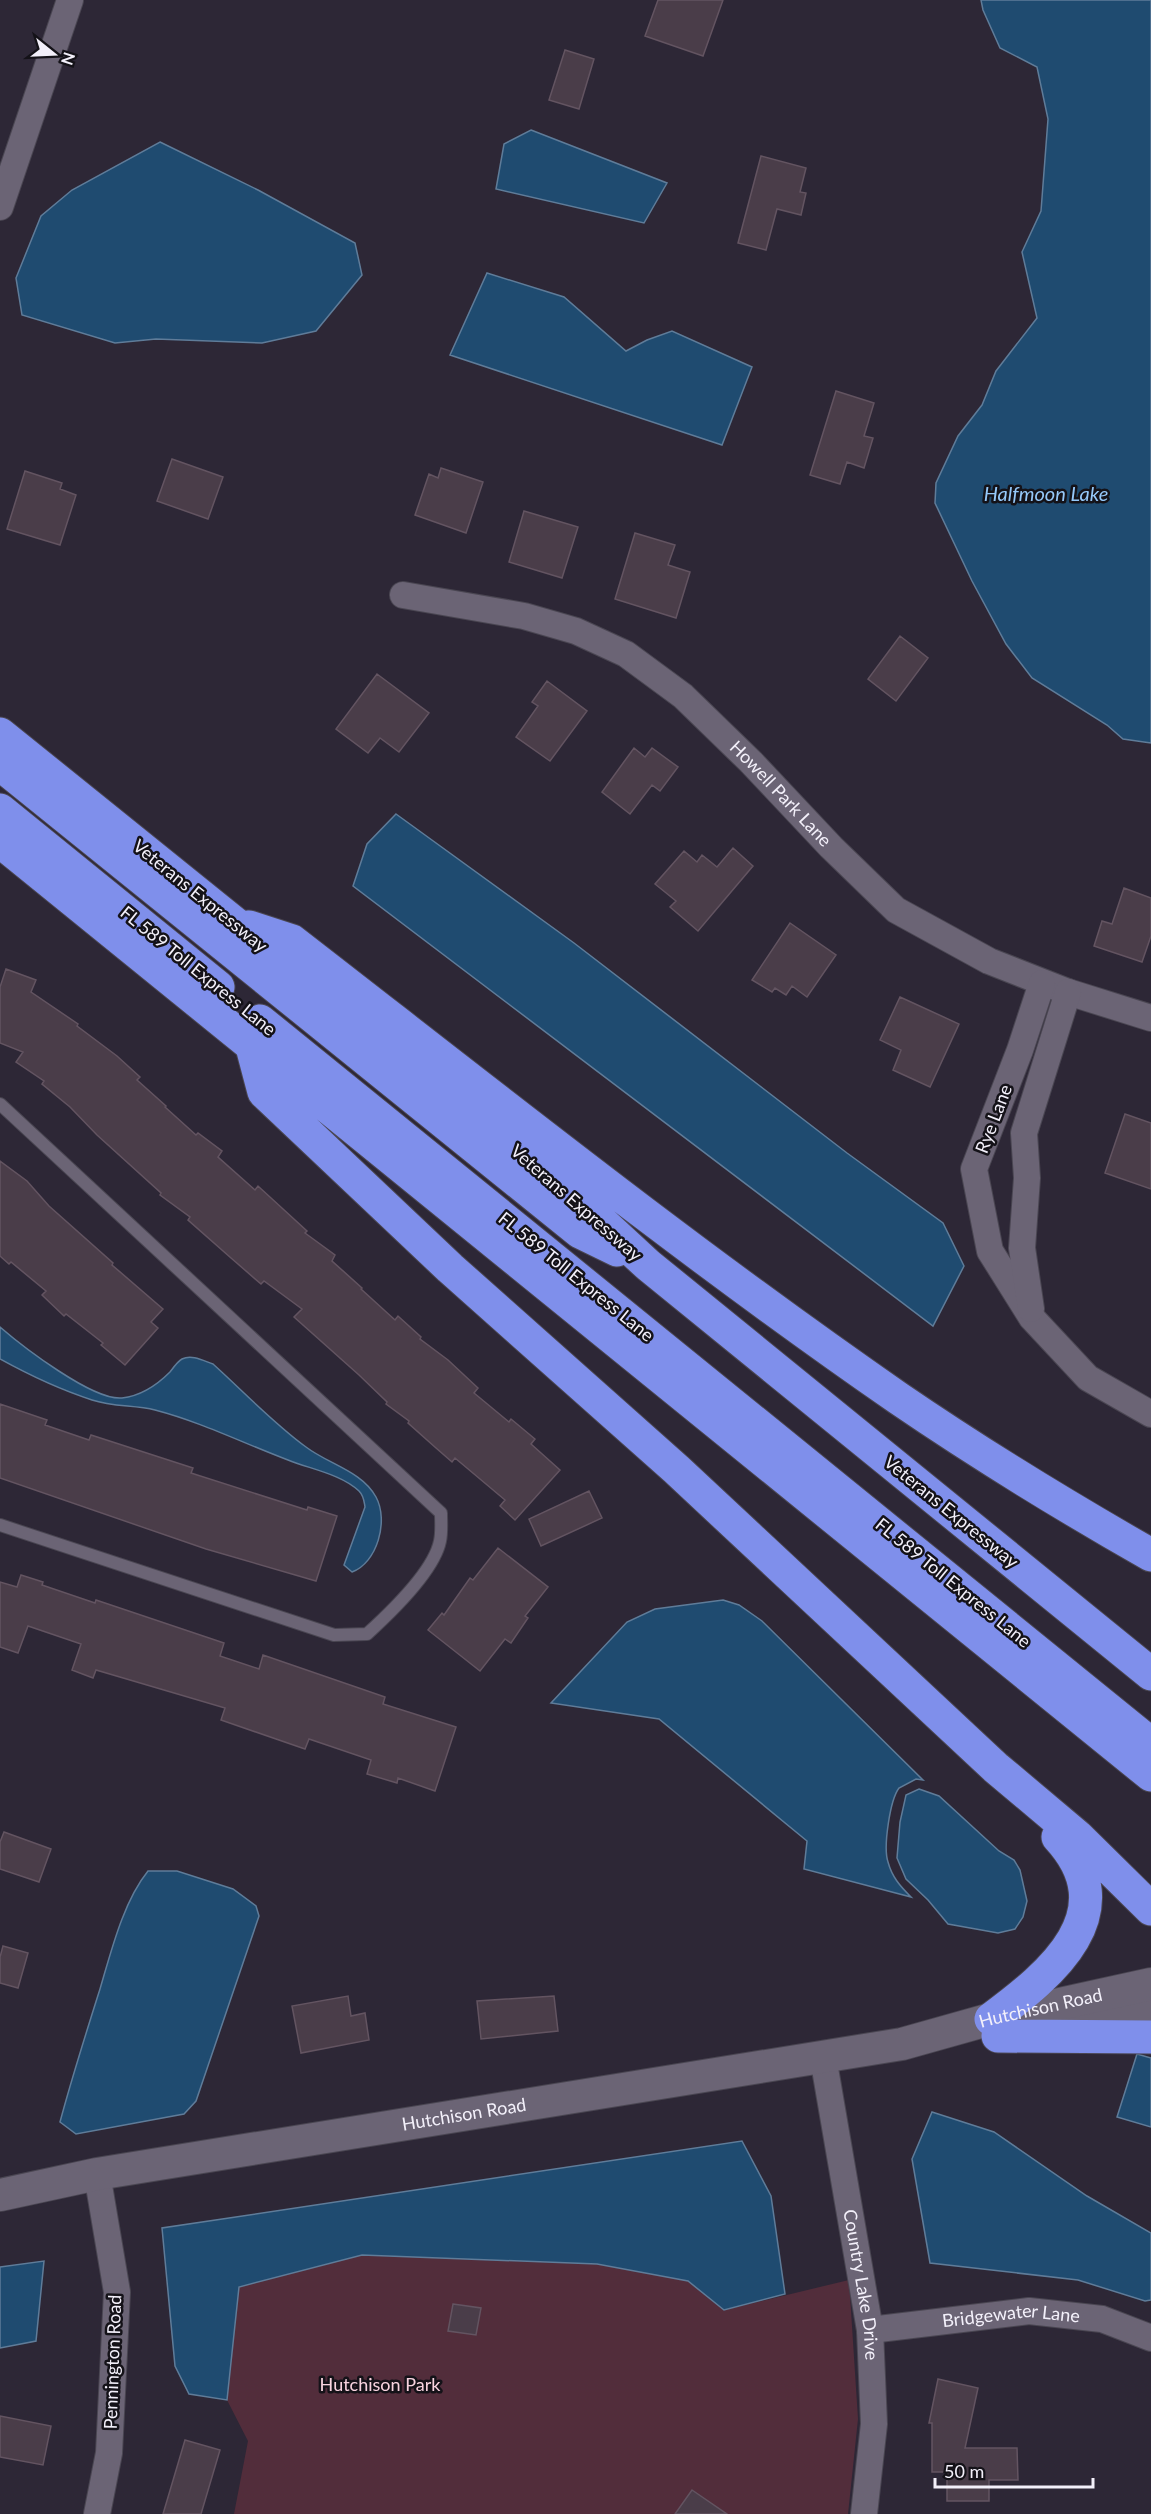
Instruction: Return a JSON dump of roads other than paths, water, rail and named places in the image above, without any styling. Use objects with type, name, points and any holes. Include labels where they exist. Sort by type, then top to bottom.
[{"type":"highway","name":"Veterans Expressway","points":[[0,734],[580,1202],[648,1265],[1151,1674]]},
{"type":"highway","name":"FL 589 Toll Express Lane","points":[[0,764],[579,1232],[648,1265]]},
{"type":"highway","name":"FL 589 Toll Express Lane","points":[[0,810],[1151,1744]]},
{"type":"highway","points":[[0,841],[1151,1775]]},
{"type":"highway","points":[[232,922],[292,941],[645,1214],[801,1330],[901,1400],[1015,1473],[1151,1555]]},
{"type":"highway","points":[[251,1043],[264,1092],[450,1268],[676,1469],[995,1767],[1077,1836],[1151,1909]]},
{"type":"highway","points":[[994,2027],[1054,1964],[1077,1935],[1086,1911],[1086,1887],[1079,1863],[995,1767]]},
{"type":"highway","points":[[994,2027],[1151,2037]]},
{"type":"street","points":[[0,207],[70,0]]},
{"type":"street","name":"Howell Park Lane","points":[[404,595],[524,616],[576,630],[626,654],[683,696],[896,910],[989,961],[1042,983],[1151,1018]]},
{"type":"street","name":"Rye Lane","points":[[1042,983],[1020,1050],[974,1169],[990,1251],[1032,1318],[1088,1378],[1151,1414]]},
{"type":"street","name":"Rye Lane","points":[[1032,1318],[1022,1248],[1027,1178],[1024,1133],[1068,992]]},
{"type":"street","points":[[992,1125],[1024,1133]]},
{"type":"street","points":[[984,1220],[1023,1215]]},
{"type":"street","name":"Hutchison Road","points":[[994,2027],[1151,1984]]},
{"type":"street","name":"Hutchison Road","points":[[0,2195],[97,2174],[823,2057],[930,2037],[994,2027],[1151,2015]]},
{"type":"street","name":"Country Lake Drive","points":[[823,2057],[870,2330],[874,2424],[864,2514]]},
{"type":"street","name":"Pennington Road","points":[[97,2174],[117,2292],[109,2453],[97,2514]]},
{"type":"street","name":"Bridgewater Lane","points":[[870,2330],[1029,2311],[1101,2319],[1151,2338]]},
{"type":"lane","points":[[0,1104],[441,1513],[440,1542],[433,1561],[395,1608],[367,1634],[334,1635],[0,1525]]},
{"type":"water","name":"Halfmoon Lake","points":[[981,0],[1151,0],[1151,743],[1123,739],[1107,725],[1032,678],[1006,644],[972,581],[935,503],[936,483],[958,436],[982,405],[996,371],[1037,318],[1022,252],[1041,211],[1048,119],[1037,67],[1000,48],[983,10]]},
{"type":"water","points":[[531,130],[667,183],[644,223],[496,189],[504,144]]},
{"type":"water","points":[[160,142],[258,190],[355,243],[362,275],[316,331],[262,343],[156,339],[115,343],[22,315],[16,278],[41,216],[72,190]]},
{"type":"water","points":[[487,273],[564,297],[626,351],[672,331],[752,367],[722,445],[450,355]]},
{"type":"water","points":[[396,814],[574,943],[847,1153],[943,1223],[964,1266],[933,1326],[353,886],[367,844]]},
{"type":"water","points":[[0,1327],[58,1371],[109,1397],[129,1397],[148,1389],[160,1381],[182,1359],[198,1358],[213,1364],[294,1438],[315,1453],[354,1474],[370,1488],[380,1507],[381,1518],[381,1529],[374,1551],[361,1567],[352,1572],[344,1565],[365,1507],[362,1495],[352,1485],[189,1420],[147,1408],[100,1402],[45,1382],[0,1359]]},
{"type":"water","points":[[723,1600],[739,1605],[762,1621],[923,1780],[916,1779],[899,1788],[890,1813],[887,1835],[887,1855],[890,1867],[897,1881],[911,1897],[804,1869],[807,1841],[659,1719],[551,1703],[627,1622],[655,1609]]},
{"type":"water","points":[[919,1789],[939,1796],[999,1851],[1014,1860],[1020,1870],[1027,1901],[1023,1917],[1015,1929],[998,1933],[948,1924],[906,1879],[897,1858],[900,1822],[906,1795]]},
{"type":"water","points":[[148,1871],[177,1871],[233,1889],[256,1906],[259,1916],[196,2101],[184,2114],[76,2134],[60,2122],[119,1928],[139,1883]]},
{"type":"water","points":[[1137,2054],[1151,2058],[1151,2127],[1117,2117]]},
{"type":"water","points":[[932,2112],[994,2132],[1087,2196],[1151,2233],[1151,2300],[1145,2301],[1078,2280],[930,2263],[912,2159]]},
{"type":"water","points":[[742,2141],[771,2196],[785,2294],[724,2310],[688,2281],[597,2264],[362,2255],[239,2287],[227,2400],[189,2394],[175,2366],[162,2228]]},
{"type":"water","points":[[44,2261],[36,2341],[0,2348],[0,2267]]},
{"type":"park label","name":"Hutchison Park","points":[[380,2385]]}]
